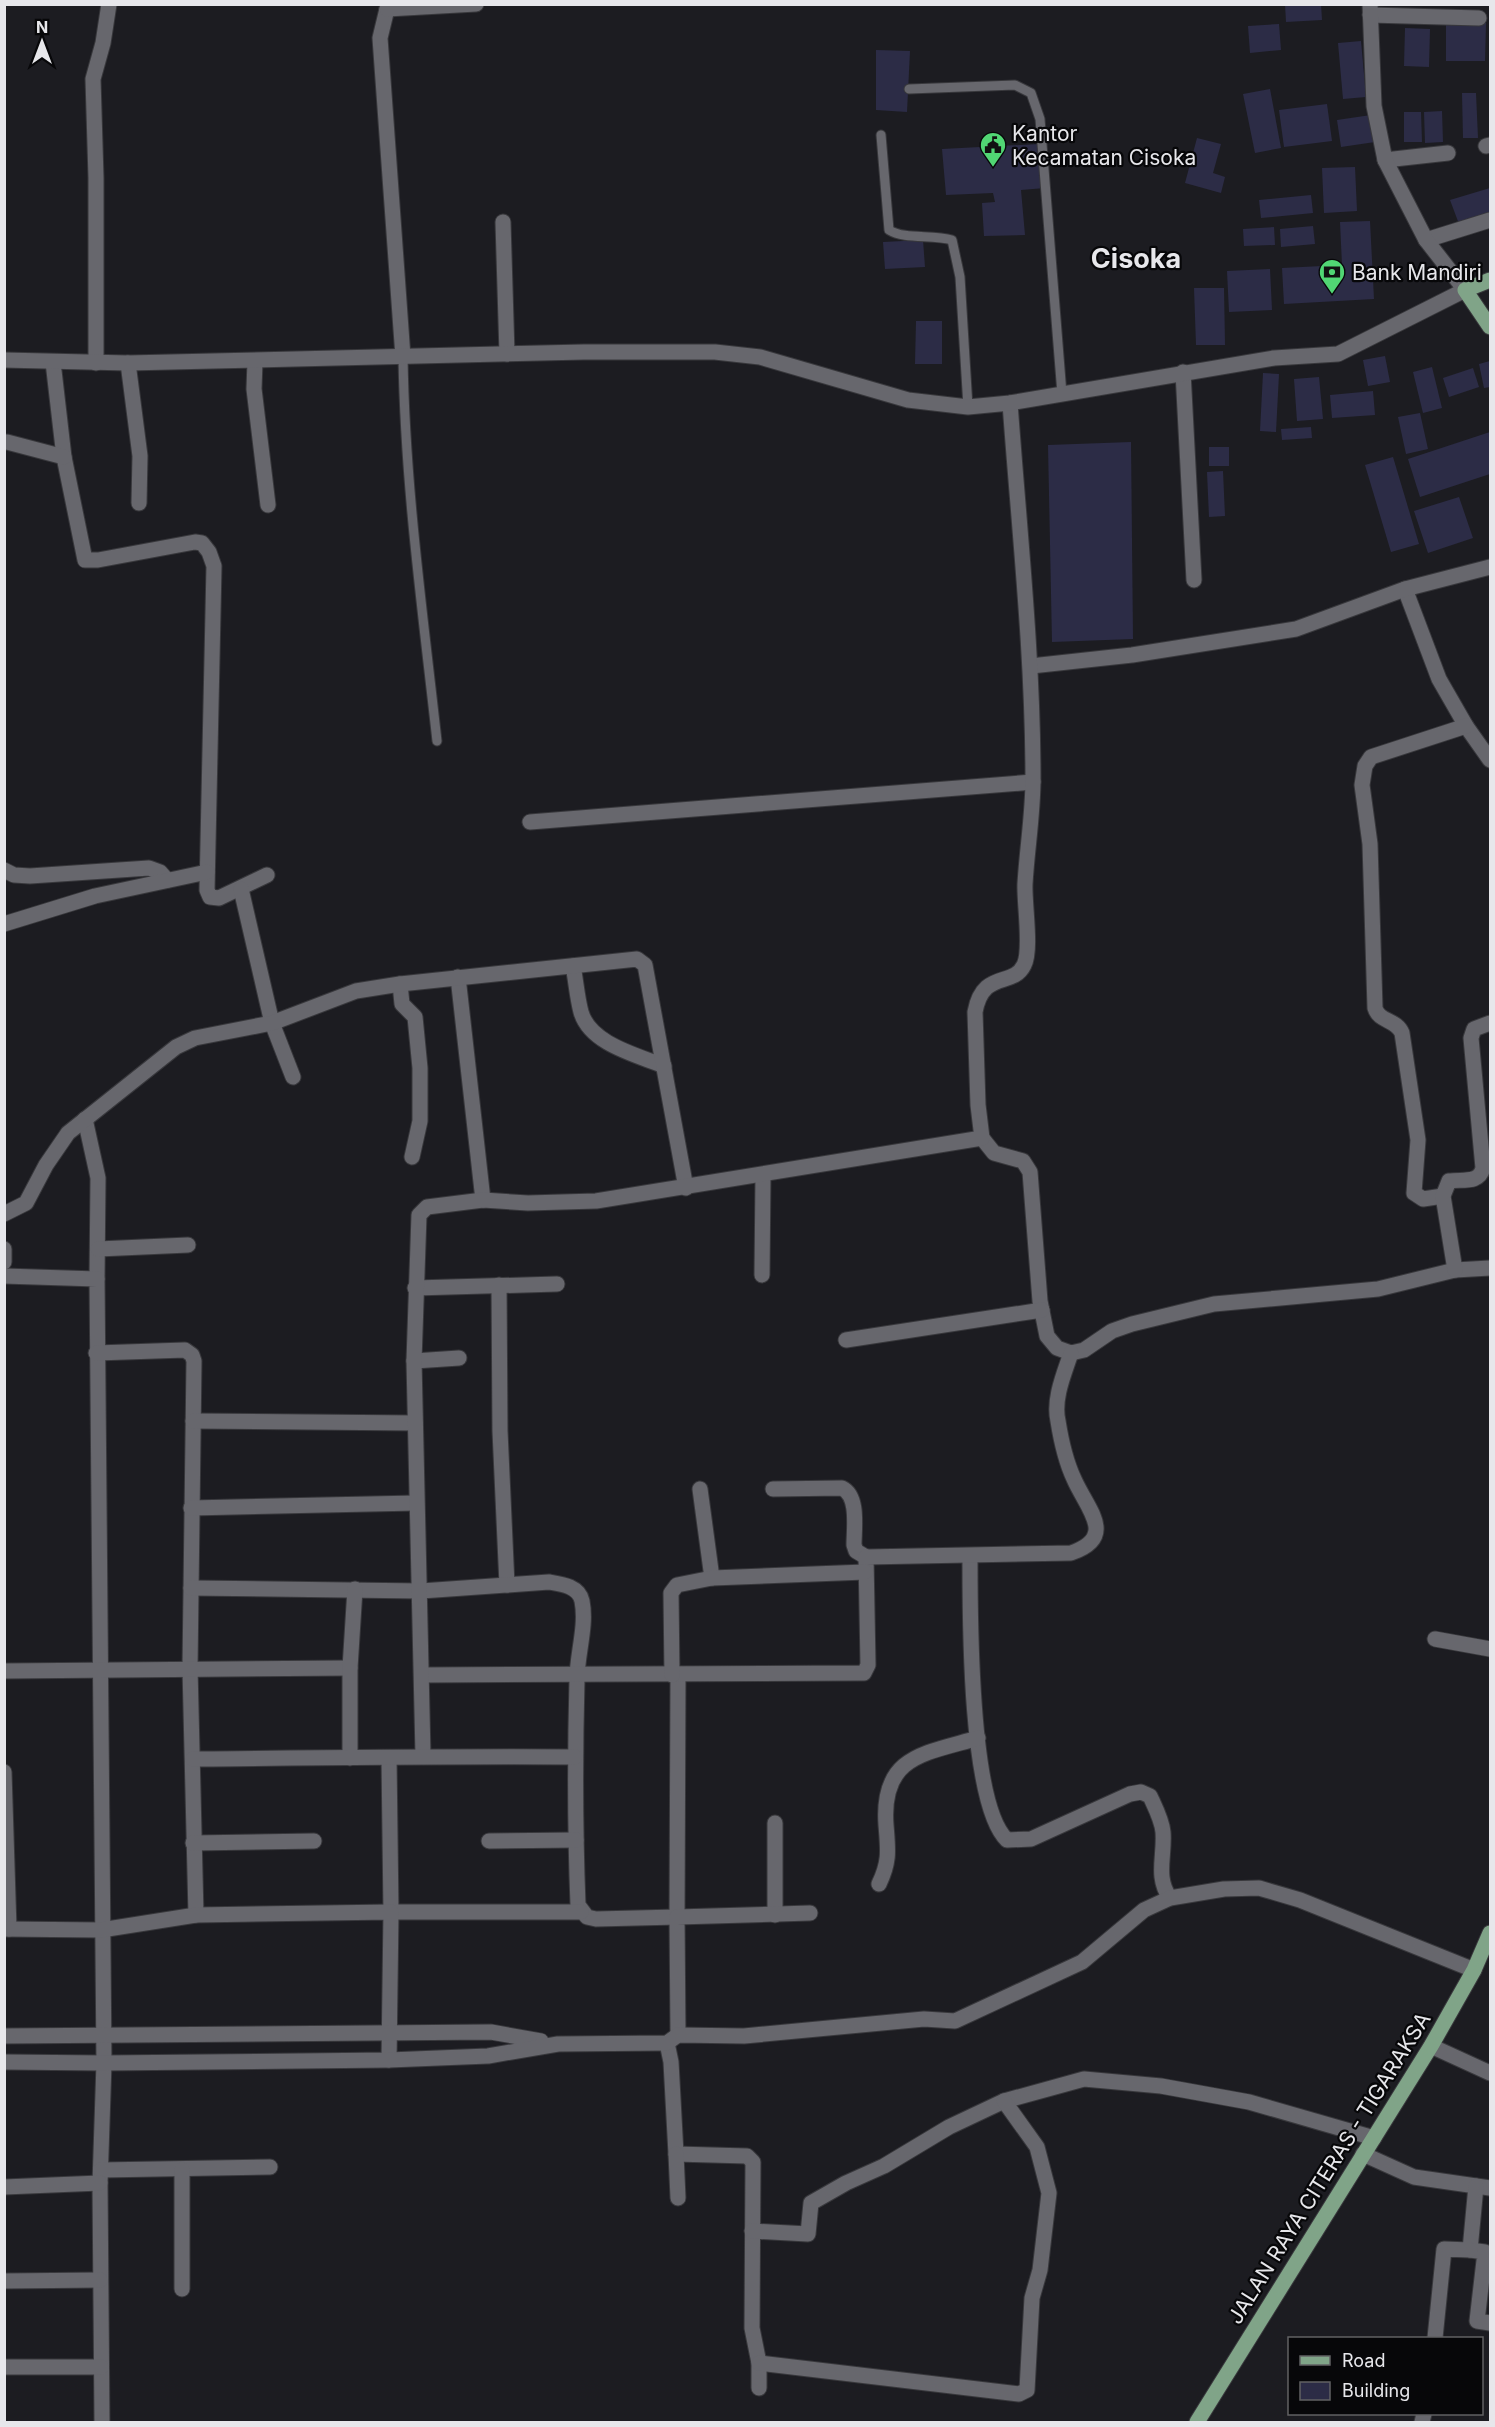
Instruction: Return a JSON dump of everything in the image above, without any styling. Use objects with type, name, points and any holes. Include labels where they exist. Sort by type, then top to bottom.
[{"type":"main road","points":[[1491,280],[1465,290],[1491,327]]},
{"type":"main road","name":"JALAN RAYA CITERAS - TIGARAKSA","points":[[1197,2422],[1431,2046],[1474,1970],[1491,1932]]},
{"type":"street","points":[[96,363],[96,178],[93,79],[103,43],[109,4]]},
{"type":"street","points":[[403,357],[380,38],[389,7],[476,4]]},
{"type":"street","points":[[4,360],[128,363],[507,354],[715,352],[760,357],[908,400],[968,407],[1010,403],[1274,358],[1338,354],[1465,290],[1426,240],[1385,160],[1374,106],[1370,10],[1479,18]]},
{"type":"street","points":[[1385,160],[1448,153]]},
{"type":"street","points":[[1426,240],[1491,220]]},
{"type":"street","points":[[503,222],[507,354]]},
{"type":"street","points":[[255,361],[254,389],[268,505]]},
{"type":"street","points":[[54,362],[64,457],[86,560],[98,560],[195,542],[205,546],[214,566],[207,890],[210,897],[219,898],[267,875]]},
{"type":"street","points":[[128,363],[140,456],[140,503]]},
{"type":"street","points":[[1183,372],[1194,580]]},
{"type":"street","points":[[1010,403],[1031,666],[1033,782],[1025,886],[1024,965],[1016,974],[986,987],[978,997],[975,1012],[978,1106],[982,1138],[994,1153],[1023,1161],[1030,1172],[1042,1310],[1047,1336],[1057,1348],[1071,1353],[1084,1350],[1112,1331],[1203,1306],[1378,1289],[1455,1270],[1491,1268]]},
{"type":"street","points":[[7,442],[64,457]]},
{"type":"street","points":[[1031,666],[1132,655],[1296,629],[1405,589],[1491,567]]},
{"type":"street","points":[[1405,589],[1439,679],[1466,726],[1491,760]]},
{"type":"street","points":[[1443,1196],[1423,1199],[1414,1193],[1418,1140],[1402,1033],[1395,1024],[1378,1016],[1375,1008],[1370,844],[1362,784],[1365,766],[1371,757],[1466,726]]},
{"type":"street","points":[[530,822],[1033,782]]},
{"type":"street","points":[[4,870],[14,875],[30,876],[149,868],[160,872],[167,880]]},
{"type":"street","points":[[4,924],[95,896],[207,872]]},
{"type":"street","points":[[241,889],[272,1023],[293,1077]]},
{"type":"street","points":[[4,1214],[26,1203],[58,1146],[68,1133],[176,1047],[195,1038],[272,1023],[356,991],[458,977],[638,959],[645,965],[686,1188]]},
{"type":"street","points":[[573,966],[581,1014],[588,1027],[620,1048],[664,1066]]},
{"type":"street","points":[[458,977],[483,1200]]},
{"type":"street","points":[[400,984],[402,1004],[415,1017],[420,1068],[420,1121],[412,1157]]},
{"type":"street","points":[[1455,1270],[1443,1196],[1449,1181],[1477,1179],[1481,1176],[1483,1168],[1471,1038],[1474,1029],[1491,1023]]},
{"type":"street","points":[[86,1119],[98,1178],[96,1353],[104,2037],[100,2280],[102,2422]]},
{"type":"street","points":[[423,1755],[414,1361],[419,1215],[427,1207],[483,1200],[528,1203],[596,1201],[763,1176],[982,1138]]},
{"type":"street","points":[[762,1275],[763,1176]]},
{"type":"street","points":[[98,1249],[188,1245]]},
{"type":"street","points":[[4,1249],[4,1262]]},
{"type":"street","points":[[4,1276],[97,1279]]},
{"type":"street","points":[[415,1288],[557,1284]]},
{"type":"street","points":[[499,1285],[500,1431],[507,1585]]},
{"type":"street","points":[[846,1340],[1042,1310]]},
{"type":"street","points":[[96,1353],[158,1349],[189,1352],[194,1361],[190,1668],[196,1915]]},
{"type":"street","points":[[773,1489],[842,1488],[848,1491],[853,1500],[854,1545],[856,1551],[866,1557],[970,1557],[1071,1553],[1088,1547],[1095,1537],[1095,1519],[1074,1478],[1057,1418],[1059,1389],[1071,1353]]},
{"type":"street","points":[[414,1361],[459,1359]]},
{"type":"street","points":[[193,1421],[415,1423]]},
{"type":"street","points":[[700,1489],[712,1578]]},
{"type":"street","points":[[191,1508],[416,1503]]},
{"type":"street","points":[[422,1676],[675,1675],[699,1672],[864,1673],[868,1665],[866,1557]]},
{"type":"street","points":[[970,1557],[971,1666],[978,1738],[994,1818],[1000,1833],[1007,1840],[1031,1839],[1130,1794],[1141,1792],[1150,1796],[1163,1832],[1160,1874],[1164,1890],[1170,1898]]},
{"type":"street","points":[[678,2198],[673,2039],[677,1917],[673,1588],[682,1583],[712,1578],[865,1572]]},
{"type":"street","points":[[191,1588],[355,1588],[421,1591],[549,1582],[564,1584],[576,1590],[582,1599],[583,1626],[577,1674],[575,1757],[578,1905],[581,1912],[586,1917],[596,1920],[775,1916],[810,1913]]},
{"type":"street","points":[[350,1758],[350,1668],[355,1588]]},
{"type":"street","points":[[1435,1639],[1491,1649]]},
{"type":"street","points":[[4,1671],[101,1668],[350,1668]]},
{"type":"street","points":[[879,1884],[889,1858],[885,1806],[890,1783],[901,1766],[929,1752],[978,1738]]},
{"type":"street","points":[[193,1759],[389,1758],[423,1755],[575,1757]]},
{"type":"street","points":[[389,1758],[391,1912],[389,2060]]},
{"type":"street","points":[[4,1772],[7,1929],[101,1930],[196,1915],[581,1912]]},
{"type":"street","points":[[775,1823],[775,1916]]},
{"type":"street","points":[[489,1841],[576,1840]]},
{"type":"street","points":[[193,1843],[314,1841]]},
{"type":"street","points":[[4,2062],[389,2060],[488,2056],[558,2044],[744,2036],[924,2019],[955,2021],[1082,1962],[1144,1910],[1170,1898],[1224,1889],[1260,1888],[1300,1899],[1474,1970]]},
{"type":"street","points":[[4,2036],[104,2037],[491,2032],[558,2044]]},
{"type":"street","points":[[1431,2046],[1491,2073]]},
{"type":"street","points":[[752,2231],[808,2234],[811,2203],[846,2182],[884,2166],[949,2127],[1004,2101],[1084,2079],[1131,2083],[1249,2102],[1374,2138]]},
{"type":"street","points":[[759,2363],[960,2389],[1019,2394],[1027,2390],[1032,2298],[1040,2270],[1049,2193],[1037,2147],[1004,2101]]},
{"type":"street","points":[[676,2154],[747,2156],[752,2159],[752,2328],[759,2363],[759,2388]]},
{"type":"street","points":[[1363,2154],[1414,2177],[1483,2187],[1470,2250]]},
{"type":"street","points":[[4,2187],[101,2176],[270,2167]]},
{"type":"street","points":[[182,2170],[182,2289]]},
{"type":"street","points":[[1435,2337],[1444,2249],[1485,2252],[1477,2321],[1491,2323]]},
{"type":"street","points":[[4,2281],[100,2280]]},
{"type":"street","points":[[4,2367],[101,2367]]},
{"type":"lane","points":[[909,89],[1015,85],[1031,93],[1040,119],[1062,394]]},
{"type":"lane","points":[[881,135],[889,230],[898,236],[935,235],[952,240],[960,277],[968,407]]},
{"type":"lane","points":[[403,357],[409,476],[437,741]]},
{"type":"building","points":[[1285,4],[1321,4],[1322,20],[1286,22]]},
{"type":"building","points":[[1446,22],[1486,23],[1485,61],[1446,61]]},
{"type":"building","points":[[1279,24],[1281,50],[1250,53],[1248,26]]},
{"type":"building","points":[[1405,28],[1430,29],[1429,67],[1404,66]]},
{"type":"building","points":[[1361,41],[1366,97],[1343,99],[1338,43]]},
{"type":"building","points":[[876,50],[910,51],[907,112],[876,110]]},
{"type":"building","points":[[1270,89],[1281,148],[1255,153],[1243,94]]},
{"type":"building","points":[[1462,93],[1476,93],[1478,138],[1463,138]]},
{"type":"building","points":[[1327,104],[1332,141],[1284,147],[1279,110]]},
{"type":"building","points":[[1442,111],[1443,142],[1425,143],[1424,112]]},
{"type":"building","points":[[1404,112],[1421,112],[1422,142],[1404,142]]},
{"type":"building","points":[[1371,115],[1375,142],[1341,147],[1337,120]]},
{"type":"building","points":[[1197,138],[1221,144],[1213,173],[1225,177],[1221,193],[1185,183]]},
{"type":"building","name":"Kantor Kecamatan Cisoka","points":[[1040,144],[1045,188],[1021,190],[1025,235],[984,236],[982,203],[995,202],[993,193],[946,195],[942,149]]},
{"type":"building","points":[[1355,167],[1357,211],[1324,213],[1322,168]]},
{"type":"building","points":[[1490,188],[1490,215],[1459,224],[1450,200]]},
{"type":"building","points":[[1311,195],[1313,213],[1261,218],[1259,200]]},
{"type":"building","points":[[1370,221],[1374,299],[1284,304],[1282,268],[1342,265],[1340,222]]},
{"type":"building","points":[[1313,226],[1315,244],[1281,247],[1280,229]]},
{"type":"building","points":[[1274,227],[1275,245],[1244,246],[1243,229]]},
{"type":"building","points":[[923,240],[925,267],[885,269],[883,242]]},
{"type":"building","points":[[1270,269],[1272,310],[1229,312],[1227,271]]},
{"type":"building","points":[[1194,288],[1224,288],[1225,345],[1196,345]]},
{"type":"building","points":[[916,321],[942,321],[942,364],[915,364]]},
{"type":"building","points":[[1385,356],[1390,382],[1368,386],[1363,360]]},
{"type":"building","points":[[1490,361],[1490,387],[1484,388],[1479,364]]},
{"type":"building","points":[[1432,367],[1442,408],[1423,413],[1413,372]]},
{"type":"building","points":[[1473,368],[1479,387],[1449,397],[1443,378]]},
{"type":"building","points":[[1263,373],[1279,374],[1276,432],[1260,431]]},
{"type":"building","points":[[1319,377],[1323,419],[1297,421],[1294,379]]},
{"type":"building","points":[[1373,391],[1375,415],[1332,418],[1330,395]]},
{"type":"building","points":[[1420,413],[1428,449],[1406,454],[1398,417]]},
{"type":"building","points":[[1311,427],[1312,438],[1282,440],[1281,429]]},
{"type":"building","points":[[1490,432],[1490,474],[1420,497],[1408,459]]},
{"type":"building","points":[[1131,442],[1133,639],[1052,642],[1048,445]]},
{"type":"building","points":[[1209,447],[1229,447],[1229,466],[1209,466]]},
{"type":"building","points":[[1393,457],[1419,544],[1391,552],[1365,465]]},
{"type":"building","points":[[1223,471],[1225,516],[1209,517],[1207,472]]},
{"type":"building","points":[[1459,497],[1473,538],[1428,553],[1414,511]]},
{"type":"place","name":"Kantor Kecamatan Cisoka","points":[[993,168]]},
{"type":"place","name":"Bank Mandiri","points":[[1332,295]]},
{"type":"district","name":"Cisoka","points":[[1136,258]]}]
